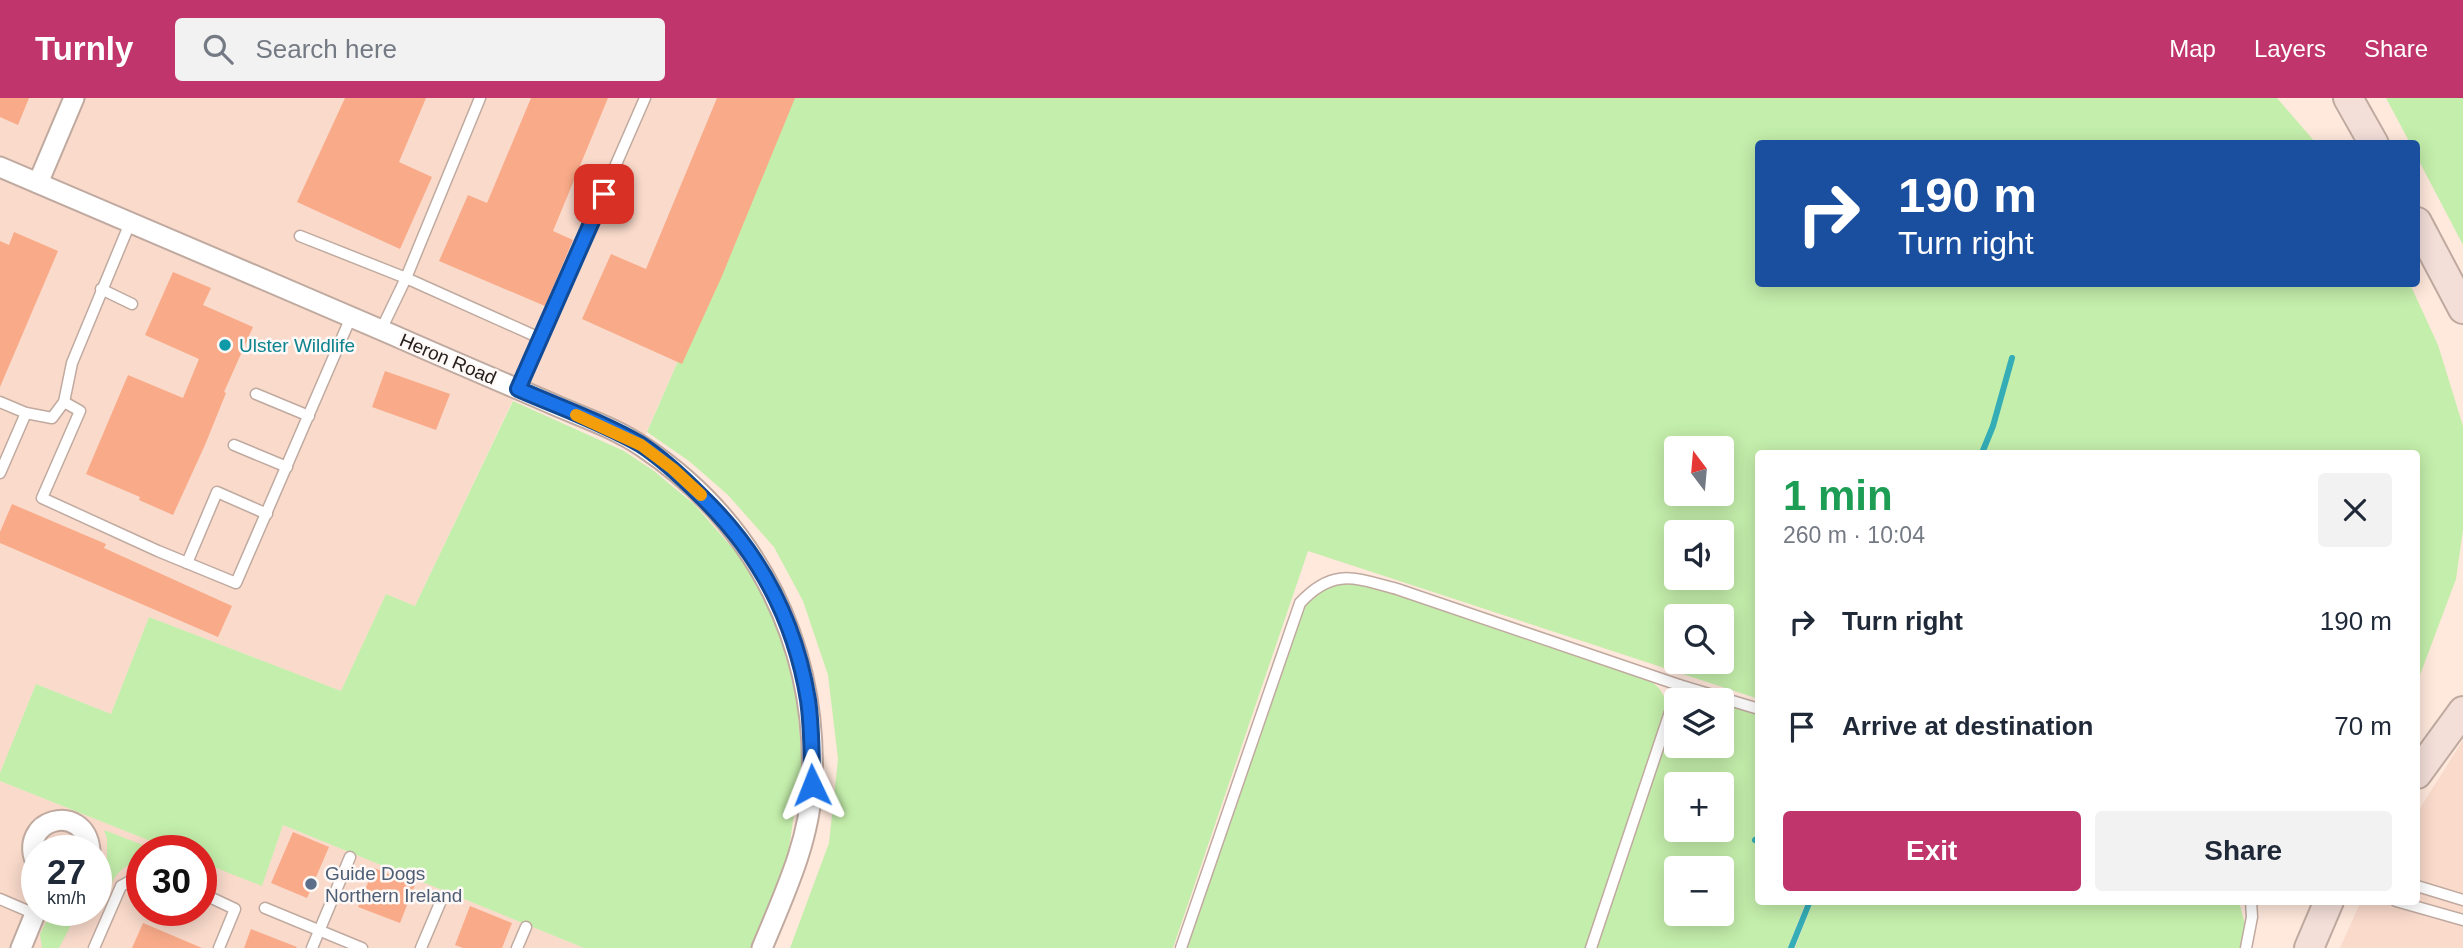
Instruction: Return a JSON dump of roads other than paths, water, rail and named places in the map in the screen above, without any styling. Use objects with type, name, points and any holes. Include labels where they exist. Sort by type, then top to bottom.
[{"type":"street","points":[[37,183],[74,98]]},
{"type":"street","points":[[2348,98],[2372,140]]},
{"type":"street","name":"Heron Road","points":[[0,167],[352,317],[641,445],[673,469],[719,513],[767,578],[784,615],[798,657],[808,701],[812,785],[807,822],[794,865],[762,948]]},
{"type":"street","points":[[2420,228],[2463,309]]},
{"type":"street","points":[[2420,771],[2463,711]]},
{"type":"street","points":[[36,835],[50,822],[70,822],[79,826],[85,835]]},
{"type":"street","points":[[2309,948],[2327,905]]},
{"type":"street","points":[[21,948],[30,926]]},
{"type":"lane","points":[[381,330],[406,278],[480,98]]},
{"type":"lane","points":[[518,389],[645,98]]},
{"type":"lane","points":[[0,402],[26,413],[52,418],[64,402],[72,363],[130,222]]},
{"type":"lane","points":[[300,236],[406,278],[542,338]]},
{"type":"lane","points":[[101,289],[132,304]]},
{"type":"lane","points":[[64,402],[80,411],[42,498],[236,583],[352,317]]},
{"type":"lane","points":[[256,394],[309,416]]},
{"type":"lane","points":[[0,473],[26,413]]},
{"type":"lane","points":[[234,445],[287,467]]},
{"type":"lane","points":[[187,563],[217,492],[267,514]]},
{"type":"lane","points":[[1181,948],[1300,603],[1314,588],[1334,578],[1350,576],[1397,589],[1679,685],[1755,708]]},
{"type":"lane","points":[[1591,948],[1679,685]]},
{"type":"lane","points":[[312,948],[350,857]]},
{"type":"lane","points":[[94,948],[121,887],[126,884]]},
{"type":"lane","points":[[2420,887],[2463,900]]},
{"type":"lane","points":[[421,948],[443,896]]},
{"type":"lane","points":[[0,899],[21,907]]},
{"type":"lane","points":[[217,901],[235,909],[219,948]]},
{"type":"lane","points":[[2246,948],[2252,917],[2251,905]]},
{"type":"lane","points":[[2410,905],[2463,920]]},
{"type":"lane","points":[[265,908],[362,948]]},
{"type":"lane","points":[[517,948],[526,927]]},
{"type":"waterway","points":[[1983,450],[1993,426],[2012,358]]},
{"type":"waterway","points":[[1791,948],[1808,905]]},
{"type":"place","name":"Ulster Wildlife","points":[[225,345]]},
{"type":"place","name":"Guide Dogs Northern Ireland","points":[[311,884]]}]
